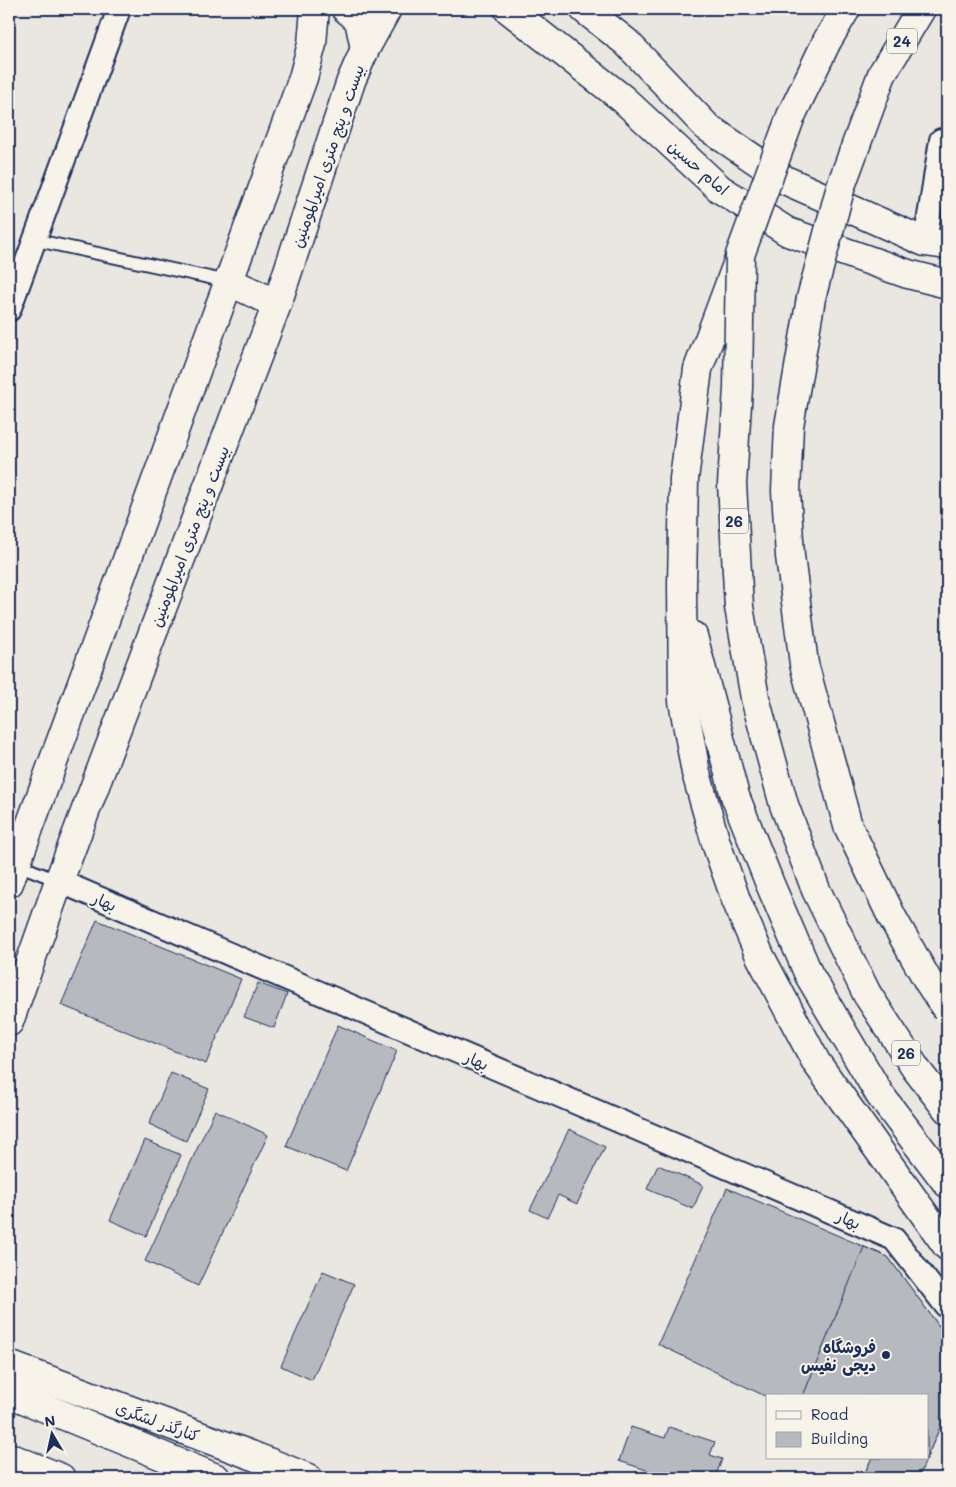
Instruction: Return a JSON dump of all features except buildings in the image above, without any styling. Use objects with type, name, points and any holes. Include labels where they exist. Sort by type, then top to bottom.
[{"type":"main road","points":[[12,873],[230,282],[303,78],[312,44],[315,9]]},
{"type":"main road","points":[[312,44],[331,9]]},
{"type":"main road","points":[[346,9],[359,20],[365,49]]},
{"type":"main road","name":"بیست و پنج متری امیرالمومنین","points":[[9,1022],[59,881],[277,304],[351,81],[365,49],[387,9]]},
{"type":"main road","name":"امام حسین","points":[[508,9],[623,99],[720,189],[788,232],[908,274],[947,284]]},
{"type":"main road","points":[[584,9],[626,42],[707,127],[785,180],[936,244]]},
{"type":"main road","name":"26","points":[[846,9],[827,41],[791,116],[740,255],[738,388],[732,484],[738,607],[755,698],[784,805],[816,890],[867,994],[916,1069],[947,1109]]},
{"type":"main road","name":"24","points":[[921,9],[882,74],[841,186],[811,298],[790,426],[786,491],[790,556],[804,664],[848,826],[892,917],[928,981],[947,1010]]},
{"type":"main road","points":[[740,255],[698,369],[684,479],[682,585],[683,701],[696,774],[716,843],[736,900],[760,956],[816,1062],[947,1246]]},
{"type":"main road","points":[[230,282],[277,304]]},
{"type":"main road","points":[[682,585],[698,657],[736,796],[770,884],[809,974],[880,1095],[947,1183]]},
{"type":"main road","name":"کنارگذر لشگری","points":[[9,1365],[308,1478]]},
{"type":"main road","points":[[9,1393],[216,1478]]},
{"type":"main road","points":[[9,1457],[61,1478]]},
{"type":"street","points":[[9,310],[119,9]]},
{"type":"street","points":[[936,244],[942,140]]},
{"type":"street","name":"بهار","points":[[59,881],[894,1239],[947,1307]]},
{"type":"lane","points":[[35,240],[230,282]]},
{"type":"lane","points":[[12,873],[59,881]]},
{"type":"place","name":"فروشگاه دیجی نفیس","points":[[886,1355]]}]
